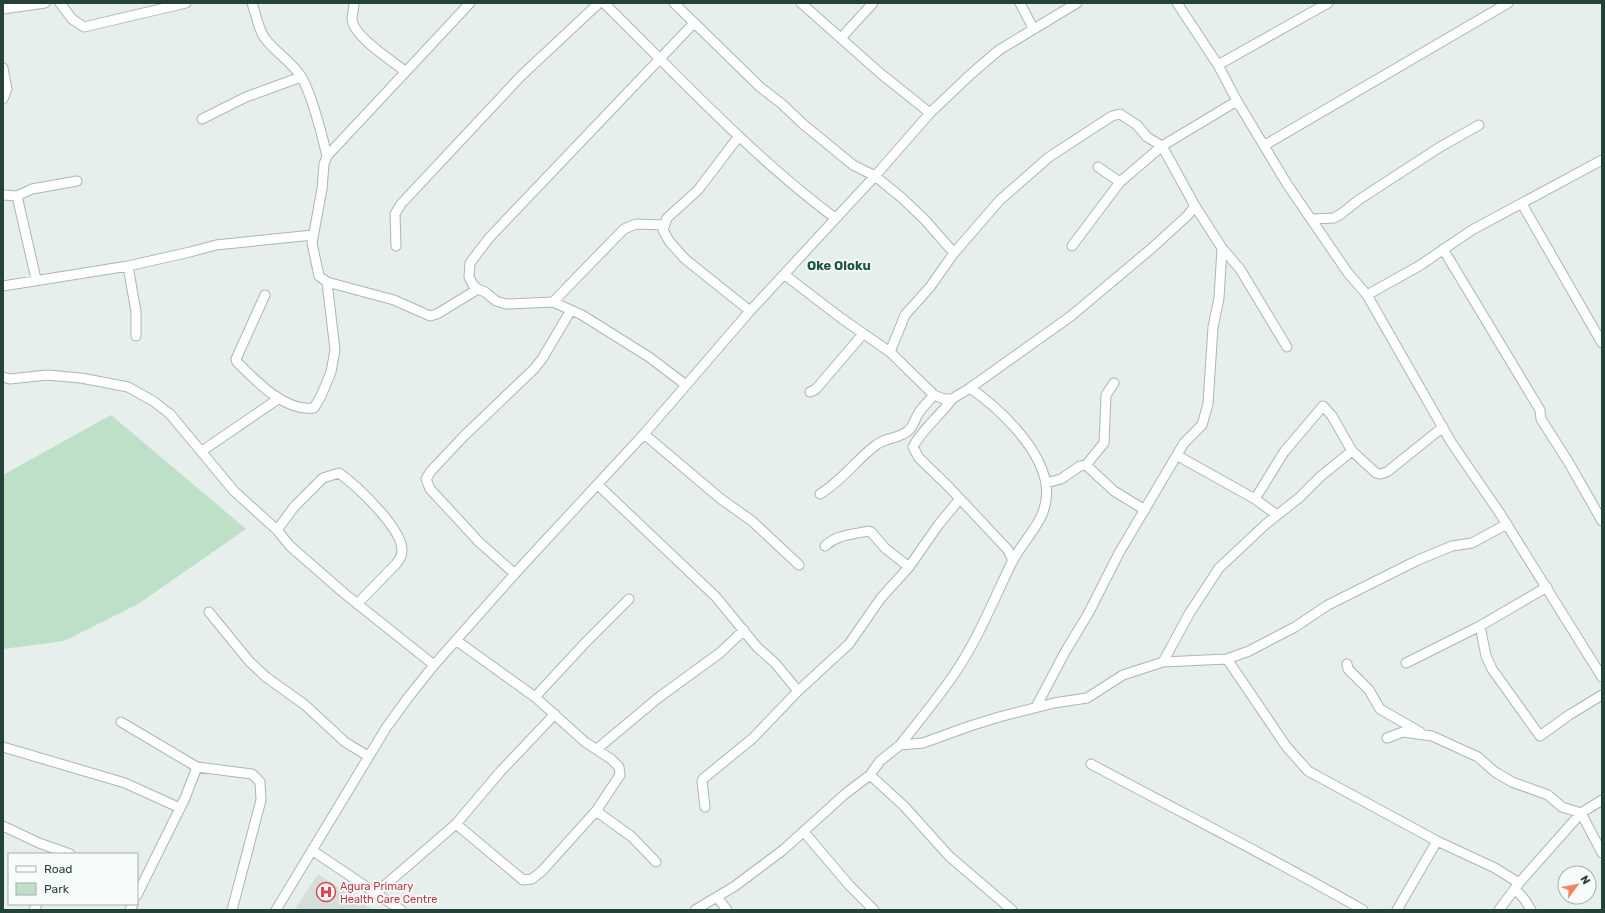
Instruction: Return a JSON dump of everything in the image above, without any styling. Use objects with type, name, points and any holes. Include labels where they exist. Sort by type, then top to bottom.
[{"type":"street","points":[[3,10],[45,3]]},
{"type":"street","points":[[60,3],[72,19],[84,27],[186,3]]},
{"type":"street","points":[[252,3],[264,37],[277,52],[288,60],[302,77],[327,156]]},
{"type":"street","points":[[354,3],[352,18],[356,29],[369,42],[405,71]]},
{"type":"street","points":[[470,3],[327,156],[324,164],[322,189],[312,243],[319,276],[327,282],[394,300],[430,316],[437,314],[478,289]]},
{"type":"street","points":[[396,246],[395,214],[401,204],[489,112],[511,86],[599,3]]},
{"type":"street","points":[[604,3],[739,136],[802,193],[835,218]]},
{"type":"street","points":[[674,3],[760,87],[782,104],[803,124],[853,165],[876,176],[925,220],[954,253]]},
{"type":"street","points":[[801,3],[909,98],[930,113]]},
{"type":"street","points":[[840,38],[873,3]]},
{"type":"street","points":[[1020,3],[1033,28]]},
{"type":"street","points":[[276,910],[313,851],[368,756],[407,699],[434,665],[515,574],[644,434],[750,312],[835,218],[876,176],[930,113],[976,69],[999,50],[1033,28],[1077,3]]},
{"type":"street","points":[[1177,3],[1218,65],[1237,101],[1288,184],[1348,273],[1366,296],[1443,427],[1507,524],[1602,677]]},
{"type":"street","points":[[1218,65],[1328,3]]},
{"type":"street","points":[[1265,146],[1508,3]]},
{"type":"street","points":[[686,385],[649,357],[582,315],[553,302],[506,304],[496,301],[473,284],[469,276],[469,270],[472,258],[694,23]]},
{"type":"street","points":[[3,68],[7,89],[3,99]]},
{"type":"street","points":[[202,118],[246,97],[302,77]]},
{"type":"street","points":[[1072,246],[1120,182],[1162,146],[1237,101]]},
{"type":"street","points":[[890,352],[905,315],[930,287],[954,253],[1000,200],[1049,157],[1112,116],[1120,114],[1137,125],[1147,137],[1162,146],[1195,206],[1222,248],[1240,269],[1287,347]]},
{"type":"street","points":[[1312,219],[1334,218],[1360,199],[1440,147],[1479,125]]},
{"type":"street","points":[[739,136],[698,190],[667,218],[664,225],[664,235],[685,259],[750,312]]},
{"type":"street","points":[[1366,296],[1419,266],[1472,230],[1602,160]]},
{"type":"street","points":[[1098,167],[1120,182]]},
{"type":"street","points":[[3,194],[17,196],[32,189],[77,181]]},
{"type":"street","points":[[17,196],[36,279]]},
{"type":"street","points":[[1522,204],[1602,342]]},
{"type":"street","points":[[1013,561],[1008,550],[959,500],[948,486],[919,458],[913,448],[918,437],[943,411],[952,399],[970,388],[1071,316],[1152,248],[1188,215],[1195,206]]},
{"type":"street","points":[[553,302],[624,229],[636,224],[664,225]]},
{"type":"street","points":[[3,286],[36,279],[128,266],[190,252],[216,244],[313,235]]},
{"type":"street","points":[[1036,707],[1065,652],[1088,614],[1119,553],[1178,456],[1184,443],[1202,425],[1206,411],[1213,327],[1219,298],[1222,248]]},
{"type":"street","points":[[1443,249],[1540,410],[1541,419],[1570,463],[1602,521]]},
{"type":"street","points":[[128,266],[136,312],[136,336]]},
{"type":"street","points":[[785,275],[863,334],[890,352],[934,394],[944,399],[952,399]]},
{"type":"street","points":[[265,295],[236,359],[244,369],[278,399],[307,409],[314,408],[321,396],[331,372],[335,350],[327,282]]},
{"type":"street","points":[[515,574],[474,536],[430,489],[426,479],[431,471],[464,436],[538,364],[571,310]]},
{"type":"street","points":[[810,392],[816,389],[863,334]]},
{"type":"street","points":[[5,381],[47,375],[81,378],[128,387],[153,401],[170,414],[234,491],[277,530],[290,546],[357,604],[434,665]]},
{"type":"street","points":[[1046,483],[1061,479],[1080,466],[1086,465],[1104,443],[1106,394],[1114,383]]},
{"type":"street","points":[[695,910],[717,897],[769,861],[804,832],[845,794],[870,775],[880,761],[900,745],[956,672],[995,600],[1013,561],[1031,536],[1042,516],[1046,501],[1046,483],[1034,452],[1024,439],[986,399],[970,388]]},
{"type":"street","points":[[820,494],[843,477],[875,445],[882,441],[903,435],[908,431],[913,426],[918,413],[934,394]]},
{"type":"street","points":[[202,451],[278,399]]},
{"type":"street","points":[[1255,499],[1284,452],[1323,406],[1332,416],[1352,451],[1376,473],[1380,474],[1388,472],[1443,427]]},
{"type":"street","points":[[644,434],[721,499],[752,521],[799,565]]},
{"type":"street","points":[[1163,662],[1206,585],[1219,568],[1236,550],[1352,451]]},
{"type":"street","points":[[1178,456],[1255,499],[1277,515]]},
{"type":"street","points":[[1086,465],[1114,491],[1145,510]]},
{"type":"street","points":[[277,530],[294,507],[323,478],[339,472],[351,481],[391,524],[402,549],[401,557],[396,564],[357,604]]},
{"type":"street","points":[[598,485],[641,528],[689,570],[716,597],[757,647],[775,663],[798,691]]},
{"type":"street","points":[[706,807],[702,782],[704,778],[753,738],[798,691],[848,644],[881,598],[909,567],[939,524],[959,500]]},
{"type":"street","points":[[900,745],[923,743],[970,726],[1036,707],[1087,698],[1123,675],[1163,662],[1227,659],[1265,644],[1328,605],[1418,560],[1452,546],[1472,543],[1507,524]]},
{"type":"street","points":[[825,546],[830,541],[844,534],[868,531],[871,532],[885,548],[909,567]]},
{"type":"street","points":[[1406,663],[1480,626],[1547,587]]},
{"type":"street","points":[[536,697],[584,643],[629,599]]},
{"type":"street","points":[[209,612],[250,661],[266,677],[305,705],[345,742],[368,756]]},
{"type":"street","points":[[1480,626],[1486,656],[1492,669],[1540,736],[1569,715],[1602,695]]},
{"type":"street","points":[[596,749],[658,698],[721,652],[744,630]]},
{"type":"street","points":[[456,824],[524,880],[532,879],[542,871],[596,811],[620,775],[619,767],[585,742],[536,697],[457,640]]},
{"type":"street","points":[[1227,659],[1286,746],[1308,771],[1437,841],[1495,868],[1517,886],[1526,900],[1530,910]]},
{"type":"street","points":[[1347,664],[1348,669],[1369,690],[1380,709],[1423,734]]},
{"type":"street","points":[[376,893],[456,824],[500,772],[554,714]]},
{"type":"street","points":[[121,722],[197,767],[252,774],[260,782],[261,800],[232,910]]},
{"type":"street","points":[[1387,738],[1403,732],[1423,734],[1432,736],[1478,757],[1495,772],[1512,782],[1548,795],[1562,807],[1581,813],[1602,853]]},
{"type":"street","points":[[3,746],[125,783],[180,808]]},
{"type":"street","points":[[1091,764],[1211,829],[1292,869],[1364,910]]},
{"type":"street","points":[[138,891],[141,879],[180,808],[197,767]]},
{"type":"street","points":[[870,775],[904,806],[949,856],[1012,910]]},
{"type":"street","points":[[1499,910],[1517,886],[1581,813],[1602,800]]},
{"type":"street","points":[[596,811],[632,837],[656,862]]},
{"type":"street","points":[[3,826],[59,853]]},
{"type":"street","points":[[804,832],[849,886],[874,910]]},
{"type":"street","points":[[1396,910],[1437,841]]},
{"type":"street","points":[[313,851],[401,910]]},
{"type":"street","points":[[717,897],[727,910]]},
{"type":"shaded area","name":"Agura Primary Health Care Centre","points":[[318,874],[373,910],[294,910]]},
{"type":"green space","points":[[111,415],[246,529],[138,604],[64,641],[3,649],[3,475]]},
{"type":"place","name":"Agura Primary Health Care Centre","points":[[326,892]]},
{"type":"district","name":"Oke Oloku","points":[[839,265]]}]
